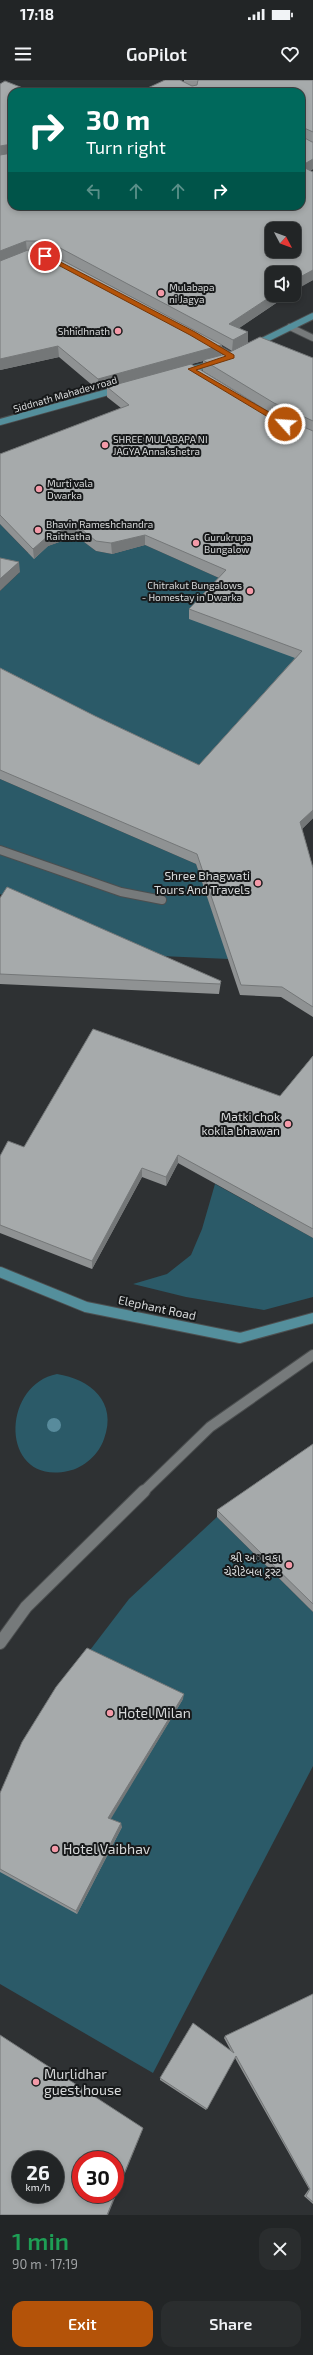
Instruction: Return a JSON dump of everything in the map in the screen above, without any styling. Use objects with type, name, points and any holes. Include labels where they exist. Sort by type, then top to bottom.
[{"type":"main road","points":[[176,374],[194,371],[238,353],[313,316]]},
{"type":"main road","name":"Siddnath Mahadev road","points":[[0,422],[130,386]]},
{"type":"main road","name":"Elephant Road","points":[[0,1272],[86,1307],[240,1338],[313,1318]]},
{"type":"street","points":[[290,328],[313,338]]},
{"type":"street","points":[[206,341],[238,353]]},
{"type":"street","points":[[0,850],[121,892],[162,900]]},
{"type":"street","points":[[0,1643],[26,1606],[210,1427],[313,1355]]},
{"type":"shaded area","points":[[0,524],[28,553],[76,536],[96,551],[112,554],[145,545],[273,602],[313,693],[214,782],[0,678],[0,591],[19,573],[0,568]]},
{"type":"shaded area","points":[[0,779],[196,864],[229,959],[138,955],[0,894]]},
{"type":"shaded area","points":[[215,1184],[313,1238],[313,1297],[264,1310],[186,1297],[133,1284],[167,1274],[191,1255],[202,1229]]},
{"type":"shaded area","points":[[57,1374],[80,1381],[98,1394],[104,1403],[107,1414],[107,1426],[102,1445],[95,1455],[85,1464],[68,1471],[46,1472],[30,1464],[20,1450],[16,1432],[18,1413],[25,1396],[38,1382]]},
{"type":"shaded area","points":[[217,1517],[313,1612],[313,1766],[153,2073],[0,1984],[0,1872],[6,1785],[87,1654],[129,1599]]},
{"type":"building","points":[[165,80],[180,80],[192,86],[197,85],[198,80],[313,80],[313,132],[305,128],[305,88],[148,88]]},
{"type":"building","points":[[5,81],[23,88],[8,88],[8,145],[0,146],[0,84]]},
{"type":"building","points":[[305,138],[313,142],[313,159],[305,164]]},
{"type":"building","points":[[8,154],[8,210],[305,210],[305,168],[313,172],[313,270],[301,276],[301,266],[265,266],[265,300],[229,324],[248,332],[233,340],[47,241],[26,241],[0,251],[0,155]]},
{"type":"building","name":"Shhidhnath","points":[[28,250],[43,250],[222,345],[98,379],[58,346],[0,359],[0,261]]},
{"type":"building","points":[[260,337],[313,358],[313,421],[274,403],[203,360],[226,354]]},
{"type":"building","points":[[191,364],[269,412],[313,431],[313,810],[300,822],[313,868],[313,1007],[282,987],[241,985],[197,854],[0,770],[0,668],[95,716],[199,765],[302,651],[189,609],[226,570],[145,535],[111,543],[96,541],[76,525],[48,536],[33,549],[0,515],[0,454],[129,405],[107,387]]},
{"type":"building","points":[[0,558],[19,562],[0,579]]},
{"type":"building","points":[[7,887],[221,981],[220,984],[0,974],[0,898]]},
{"type":"building","points":[[93,1029],[280,1096],[313,1056],[313,1229],[178,1155],[166,1177],[142,1168],[92,1261],[0,1225],[0,1156],[8,1141],[24,1147]]},
{"type":"building","name":"શ્રી અાવકા ચેરીટેબલ ટ્રસ્ટ","points":[[313,1444],[313,1604],[217,1510]]},
{"type":"building","points":[[87,1648],[184,1694],[108,1818],[121,1823],[76,1911],[0,1869],[0,1793],[22,1742],[56,1687]]},
{"type":"building","points":[[313,1994],[313,2202],[306,2196],[310,2189],[236,2056],[207,2109],[160,2078],[193,2023],[234,2053],[225,2036]]},
{"type":"building","name":"Murlidhar guest house","points":[[0,2035],[143,2128],[124,2174],[124,2151],[72,2151],[72,2203],[112,2203],[107,2215],[0,2215]]},
{"type":"place","name":"Mulabapa ni Jagya","points":[[161,293]]},
{"type":"place","name":"Shhidhnath","points":[[118,331]]},
{"type":"place","name":"SHREE MULABAPA NI JAGYA Annakshetra","points":[[105,445]]},
{"type":"place","name":"Murti vala Dwarka","points":[[39,489]]},
{"type":"place","name":"Bhavin Rameshchandra Raithatha","points":[[38,530]]},
{"type":"place","name":"Gurukrupa Bungalow","points":[[196,543]]},
{"type":"place","name":"Chitrakut Bungalows - Homestay in Dwarka","points":[[250,591]]},
{"type":"place","name":"Shree Bhagwati Tours And Travels","points":[[258,883]]},
{"type":"place","name":"Matki chok kokila bhawan","points":[[288,1124]]},
{"type":"place","name":"શ્રી અાવકા ચેરીટેબલ ટ્રસ્ટ","points":[[289,1565]]},
{"type":"place","name":"Hotel Milan","points":[[110,1713]]},
{"type":"place","name":"Hotel Vaibhav","points":[[55,1849]]},
{"type":"place","name":"Murlidhar guest house","points":[[36,2082]]},
{"type":"route","points":[[45,256],[232,356],[224,360],[191,369],[271,418],[285,424]]}]
